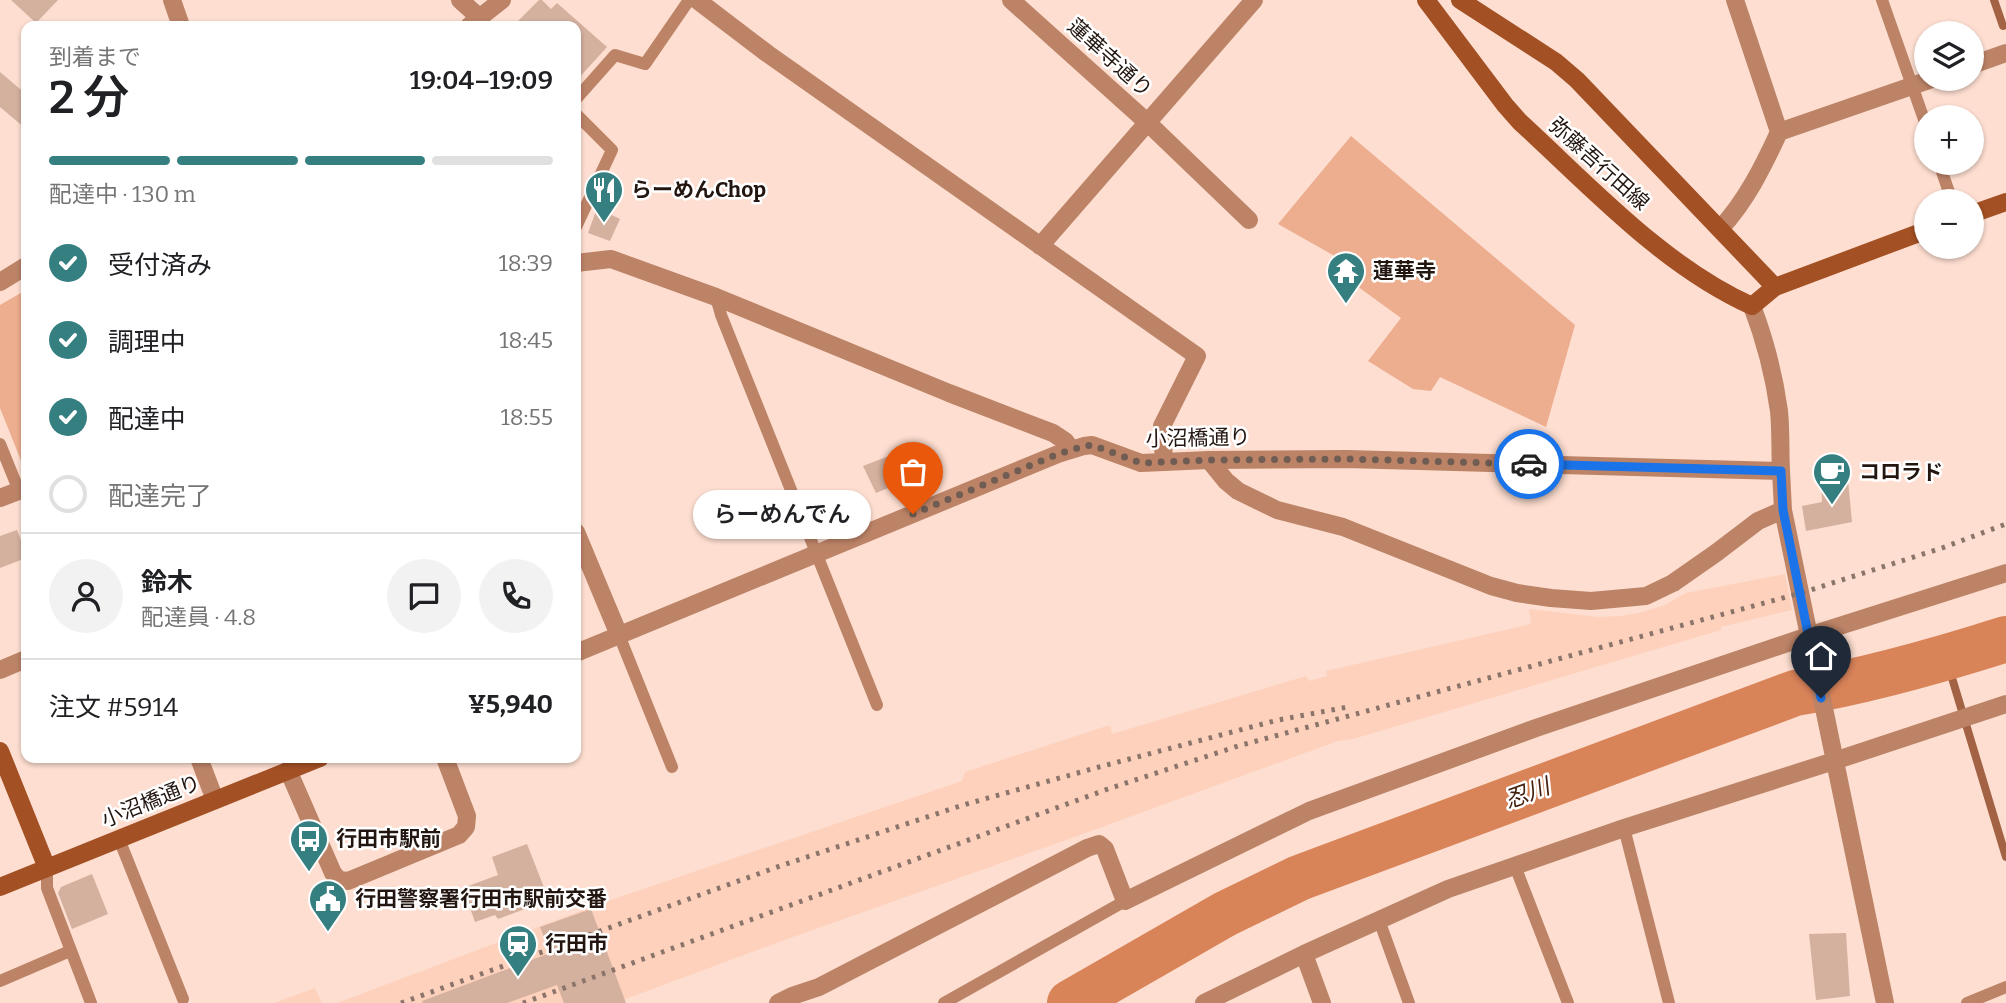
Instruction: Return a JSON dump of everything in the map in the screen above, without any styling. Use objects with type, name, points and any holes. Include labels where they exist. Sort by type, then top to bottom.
[{"type":"main road","name":"弥藤吾行田線","points":[[1426,0],[1520,122],[1650,241],[1708,283],[1752,306]]},
{"type":"main road","name":"弥藤吾行田線","points":[[1460,0],[1556,62],[1577,80],[1775,288]]},
{"type":"main road","points":[[1984,210],[2006,202]]},
{"type":"main road","points":[[1752,306],[1775,288],[1914,235]]},
{"type":"main road","points":[[0,751],[47,868]]},
{"type":"main road","name":"小沼橋通り","points":[[0,887],[307,763]]},
{"type":"street","points":[[172,0],[179,21]]},
{"type":"street","points":[[460,0],[477,21]]},
{"type":"street","points":[[482,21],[502,0]]},
{"type":"street","points":[[697,0],[779,62],[1197,356],[1162,426],[1164,463]]},
{"type":"street","name":"蓮華寺通り","points":[[1011,0],[1148,123],[1248,220]]},
{"type":"street","points":[[1720,229],[1736,212],[1763,167],[1779,132],[1735,0]]},
{"type":"street","points":[[1040,246],[1249,2]]},
{"type":"street","points":[[1984,61],[2006,53]]},
{"type":"street","points":[[1779,132],[1912,86]]},
{"type":"street","points":[[581,262],[611,259],[716,297],[949,394],[1054,433],[1065,440],[1071,449]]},
{"type":"street","points":[[0,282],[21,268]]},
{"type":"street","points":[[1752,306],[1766,345],[1779,412],[1783,510],[1885,1003]]},
{"type":"street","name":"小沼橋通り","points":[[581,651],[1071,449],[1092,445],[1141,463],[1347,459],[1781,471]]},
{"type":"street","points":[[1209,460],[1238,491],[1278,510],[1343,527],[1491,586],[1551,598],[1591,601],[1646,596],[1673,583],[1758,521],[1783,510]]},
{"type":"street","points":[[0,498],[21,490]]},
{"type":"street","points":[[581,544],[619,635]]},
{"type":"street","points":[[778,1003],[819,987],[1087,848],[1099,844],[1105,849],[1125,901],[1309,811],[1536,728],[2006,573]]},
{"type":"street","points":[[0,670],[21,661]]},
{"type":"street","points":[[1204,1003],[1448,889],[1833,757],[2006,704]]},
{"type":"street","points":[[201,763],[215,800]]},
{"type":"street","points":[[288,770],[333,873],[339,880],[348,881],[459,835],[466,827],[467,817],[447,763]]},
{"type":"street","points":[[1304,954],[1322,1003]]},
{"type":"lane","points":[[581,93],[615,55],[645,64],[689,0]]},
{"type":"lane","points":[[1882,0],[1919,105]]},
{"type":"lane","points":[[581,119],[612,150],[581,216]]},
{"type":"lane","points":[[716,297],[877,705]]},
{"type":"lane","points":[[0,444],[21,485]]},
{"type":"lane","points":[[619,635],[672,767]]},
{"type":"lane","points":[[1624,828],[1669,1003]]},
{"type":"lane","points":[[119,839],[183,999]]},
{"type":"lane","points":[[1515,866],[1569,1003]]},
{"type":"lane","points":[[47,868],[47,888],[91,1003]]},
{"type":"lane","points":[[944,1003],[1125,901]]},
{"type":"lane","points":[[1379,920],[1409,1003]]},
{"type":"lane","points":[[0,981],[70,951]]},
{"type":"lane","points":[[1967,1003],[2006,987]]},
{"type":"shaded area","points":[[1351,136],[1575,325],[1546,427],[1440,377],[1431,391],[1413,389],[1368,361],[1401,318],[1339,273],[1347,263],[1278,224]]},
{"type":"shaded area","points":[[21,293],[21,460],[0,408],[0,305]]},
{"type":"shaded area","points":[[1785,574],[1792,610],[1721,627],[1721,630],[1353,739],[1338,741],[615,1003],[337,1003],[599,904],[962,781],[965,772],[1110,725],[1112,734],[1306,676],[1309,681],[1327,676],[1326,671],[1531,624],[1529,609],[1598,617],[1620,616],[1665,605],[1686,593]]},
{"type":"shaded area","points":[[315,988],[322,1003],[274,1003]]},
{"type":"building","points":[[11,0],[58,0],[38,21],[34,21]]},
{"type":"building","points":[[542,0],[551,9],[557,3],[577,21],[518,21]]},
{"type":"building","points":[[581,24],[607,47],[581,76]]},
{"type":"building","points":[[0,72],[21,90],[21,125],[0,107]]},
{"type":"building","points":[[597,208],[620,219],[610,241],[588,233]]},
{"type":"building","points":[[894,454],[905,481],[876,493],[863,466]]},
{"type":"building","points":[[1848,480],[1852,522],[1806,531],[1802,506],[1822,502],[1821,483]]},
{"type":"building","points":[[17,530],[21,540],[21,560],[0,568],[0,536]]},
{"type":"building","points":[[527,844],[549,900],[498,919],[495,915],[475,922],[463,888],[498,875],[492,857]]},
{"type":"building","points":[[92,874],[108,914],[72,929],[58,893],[61,887]]},
{"type":"building","points":[[591,909],[626,1003],[564,1003],[557,985],[507,1003],[423,1003],[422,1001],[550,953],[540,927]]},
{"type":"building","points":[[1846,933],[1850,996],[1816,1000],[1809,934]]},
{"type":"waterway","points":[[1994,0],[2003,26]]},
{"type":"waterway","name":"忍川","points":[[1070,1003],[1225,914],[1299,878],[1795,693],[1902,670],[2006,639]]},
{"type":"waterway","points":[[1946,658],[2006,857]]},
{"type":"railway","points":[[523,1003],[1108,789],[1238,746],[1801,593],[1942,548],[2006,524]]},
{"type":"railway","points":[[401,1003],[780,866],[963,805],[1278,720],[1348,707]]},
{"type":"way so far","points":[[913,514],[1058,454],[1092,445],[1141,463],[1347,459],[1529,464]]},
{"type":"place","name":"らーめんChop","points":[[604,224]]},
{"type":"place","name":"蓮華寺","points":[[1346,305]]},
{"type":"place","name":"コロラド","points":[[1832,506]]},
{"type":"place","name":"らーめんでん","points":[[913,514]]},
{"type":"place","name":"行田市駅前","points":[[309,873]]},
{"type":"place","name":"行田警察署行田市駅前交番","points":[[328,933]]},
{"type":"place","name":"行田市","points":[[518,978]]},
{"type":"route","points":[[1529,464],[1781,471],[1783,510],[1821,698]]}]
